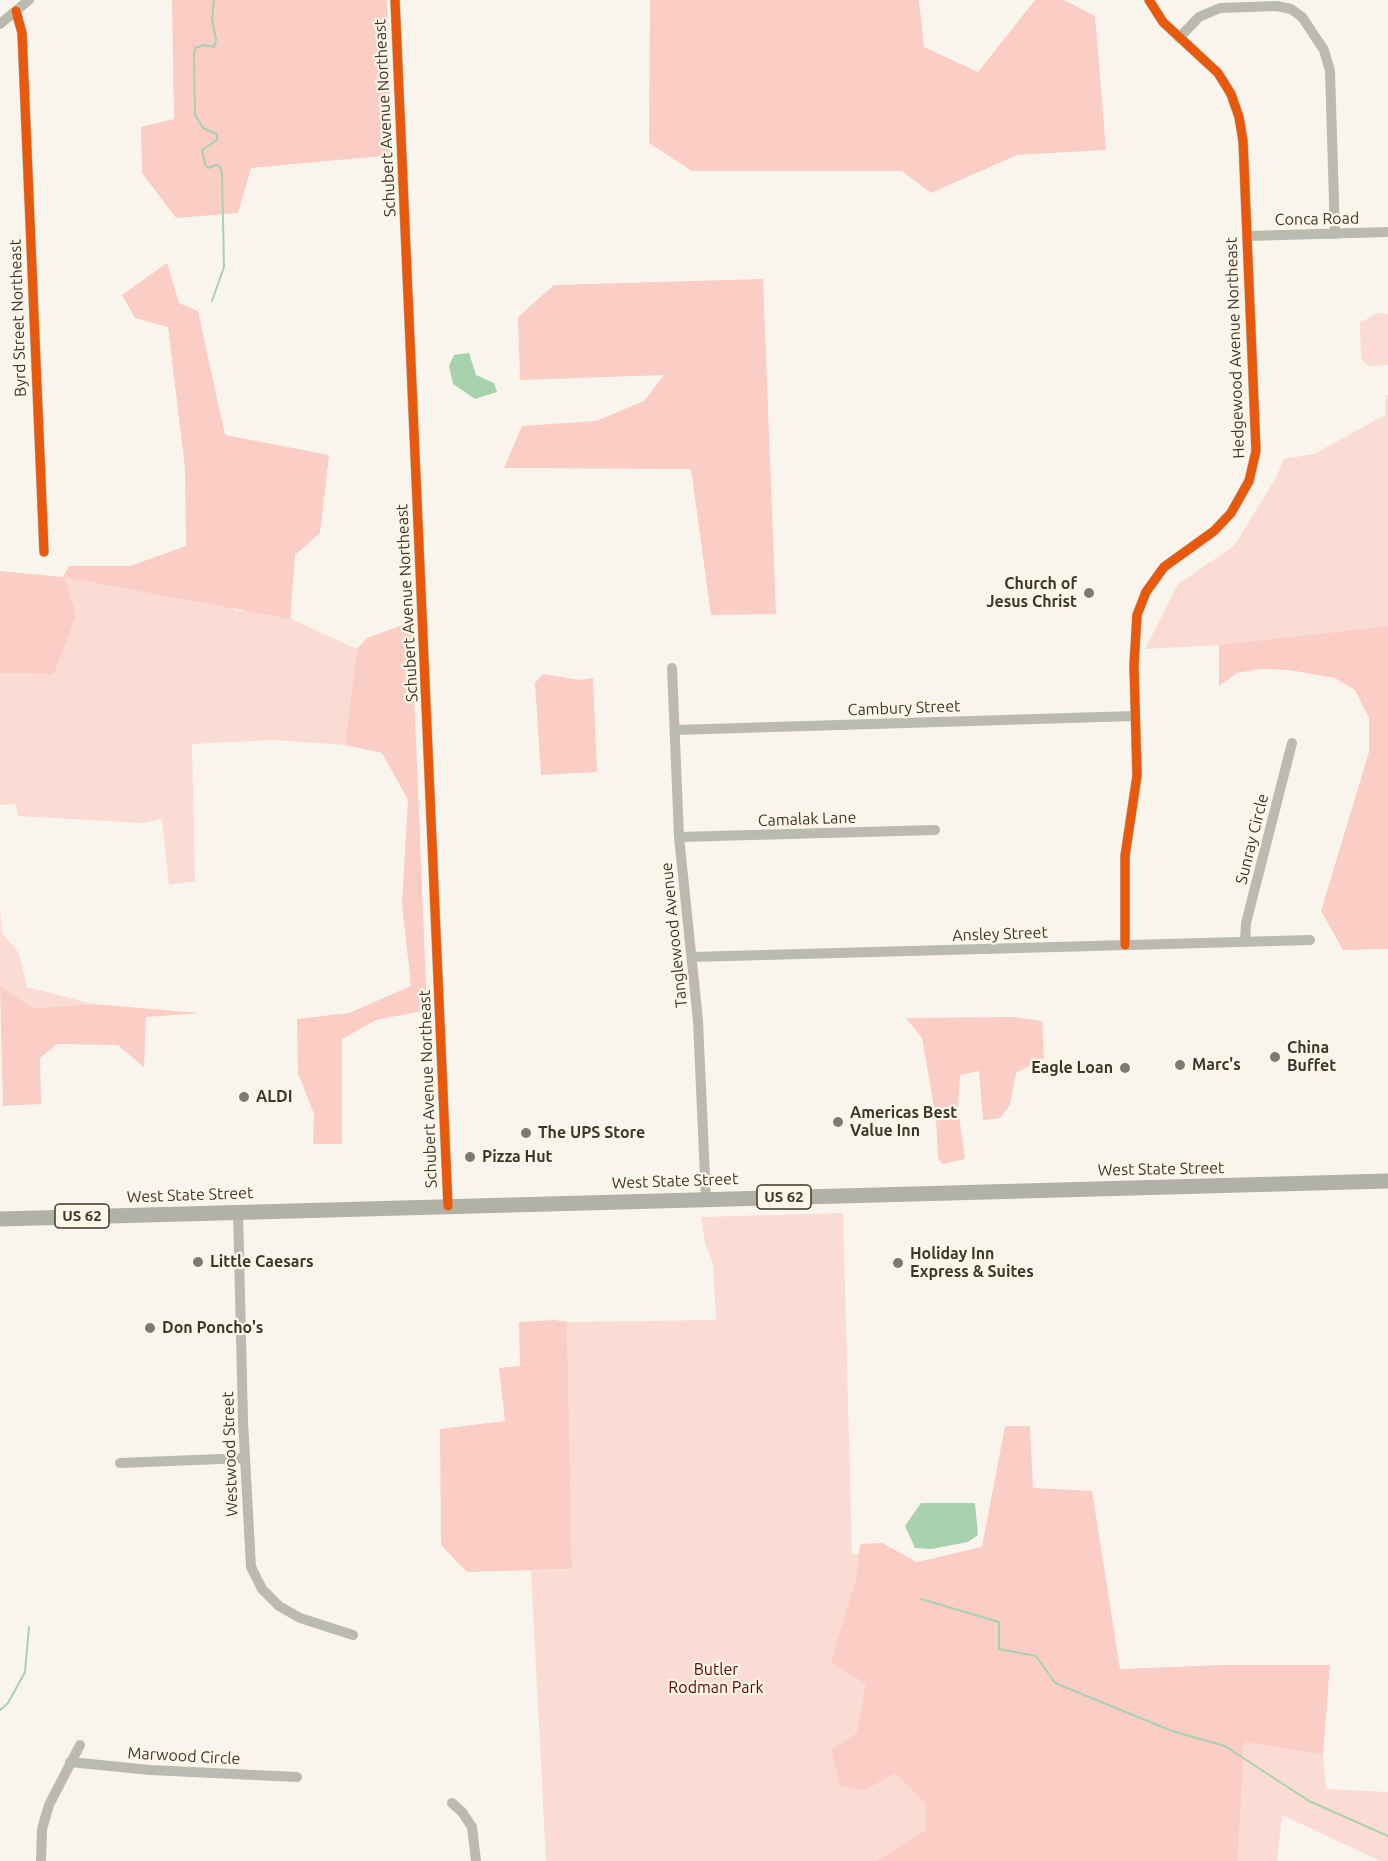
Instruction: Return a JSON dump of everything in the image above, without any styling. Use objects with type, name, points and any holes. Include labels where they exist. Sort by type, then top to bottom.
[{"type":"highway","name":"West State Street","points":[[0,1219],[1388,1181]]},
{"type":"street","points":[[0,24],[29,0]]},
{"type":"street","name":"Schubert Avenue Northeast","points":[[395,0],[448,1206]]},
{"type":"street","name":"Hedgewood Avenue Northeast","points":[[1125,945],[1125,856],[1136,789],[1135,628],[1146,592],[1173,559],[1214,531],[1232,513],[1245,492],[1253,469],[1256,438],[1243,141],[1236,105],[1218,73],[1179,38],[1160,17],[1149,0]]},
{"type":"street","points":[[1179,38],[1199,17],[1220,8],[1276,6],[1290,9],[1302,17],[1324,50],[1330,71],[1335,234]]},
{"type":"street","name":"Byrd Street Northeast","points":[[16,11],[22,33],[44,552]]},
{"type":"street","name":"Conca Road","points":[[1247,236],[1388,232]]},
{"type":"street","name":"Tanglewood Avenue","points":[[672,668],[680,837],[692,957],[706,1198]]},
{"type":"street","name":"Cambury Street","points":[[675,730],[1135,716]]},
{"type":"street","name":"Sunray Circle","points":[[1245,942],[1246,923],[1292,744]]},
{"type":"street","name":"Camalak Lane","points":[[680,837],[935,830]]},
{"type":"street","name":"Ansley Street","points":[[692,957],[1310,940]]},
{"type":"street","name":"Westwood Street","points":[[238,1211],[245,1458],[251,1567],[262,1589],[289,1613],[353,1635]]},
{"type":"street","points":[[120,1463],[245,1458]]},
{"type":"street","points":[[41,1861],[45,1817],[80,1745]]},
{"type":"street","name":"Marwood Circle","points":[[70,1762],[150,1770],[297,1777]]},
{"type":"street","points":[[453,1803],[466,1816],[472,1827],[476,1861]]},
{"type":"green space","points":[[1377,313],[1388,314],[1388,365],[1369,366],[1361,359],[1360,323]]},
{"type":"green space","points":[[1386,395],[1388,395],[1388,626],[1219,645],[1145,649],[1178,584],[1234,546],[1276,478],[1284,459],[1314,454],[1385,415]]},
{"type":"green space","points":[[194,576],[235,611],[276,612],[357,649],[345,745],[273,740],[192,744],[195,881],[169,885],[162,819],[144,823],[18,816],[16,804],[0,805],[0,673],[55,674],[63,577]]},
{"type":"green space","points":[[0,908],[2,933],[19,953],[27,987],[93,1004],[33,1008],[0,986]]},
{"type":"green space","name":"Butler Rodman Park","points":[[843,1213],[852,1554],[893,1552],[1104,1861],[546,1861],[531,1571],[572,1569],[567,1322],[716,1320],[713,1264],[705,1243],[701,1217]]},
{"type":"green space","points":[[1244,1741],[1323,1754],[1326,1789],[1388,1792],[1388,1861],[1380,1861],[1282,1815],[1277,1861],[1238,1861]]},
{"type":"shaded area","points":[[172,0],[387,0],[392,155],[251,168],[238,213],[176,218],[142,173],[141,127],[174,119]]},
{"type":"shaded area","points":[[650,0],[919,0],[924,47],[978,72],[1035,0],[1064,0],[1095,16],[1106,150],[1017,155],[931,193],[902,171],[692,171],[649,143]]},
{"type":"shaded area","points":[[167,263],[179,303],[198,311],[225,435],[329,455],[320,533],[295,555],[290,619],[64,577],[76,615],[54,674],[0,673],[0,571],[63,577],[69,566],[130,566],[186,546],[185,468],[168,327],[135,318],[122,295]]},
{"type":"shaded area","points":[[763,279],[776,614],[711,615],[691,469],[504,468],[522,426],[596,421],[644,401],[664,375],[520,380],[518,317],[554,285]]},
{"type":"shaded area","points":[[469,353],[476,375],[494,383],[497,392],[475,399],[453,384],[449,366],[454,355]]},
{"type":"shaded area","points":[[411,622],[427,1010],[376,1020],[342,1039],[342,1144],[313,1144],[314,1114],[298,1073],[297,1019],[349,1013],[411,986],[402,904],[408,800],[382,753],[345,745],[357,649],[367,638]]},
{"type":"shaded area","points":[[1388,626],[1388,949],[1343,950],[1321,911],[1369,752],[1369,718],[1355,690],[1335,678],[1289,670],[1260,669],[1237,673],[1219,686],[1219,645]]},
{"type":"shaded area","points":[[543,674],[580,680],[593,678],[597,772],[541,775],[535,683]]},
{"type":"shaded area","points":[[0,986],[33,1008],[93,1004],[200,1013],[146,1017],[144,1067],[118,1045],[57,1044],[40,1058],[41,1104],[3,1106]]},
{"type":"shaded area","points":[[1014,1017],[1042,1021],[1044,1058],[1016,1073],[1010,1105],[1000,1118],[983,1120],[979,1071],[960,1075],[958,1108],[965,1159],[942,1164],[938,1158],[936,1119],[922,1038],[906,1018]]},
{"type":"shaded area","points":[[555,1320],[567,1322],[572,1569],[467,1572],[441,1545],[440,1429],[505,1421],[499,1368],[520,1366],[519,1322]]},
{"type":"shaded area","points":[[1005,1426],[1030,1426],[1033,1488],[1092,1491],[1120,1669],[1223,1665],[1330,1665],[1323,1754],[1244,1742],[1238,1861],[877,1861],[926,1830],[926,1803],[894,1773],[864,1791],[840,1785],[831,1750],[857,1733],[866,1684],[831,1662],[856,1579],[860,1544],[882,1543],[917,1562],[982,1547]]},
{"type":"shaded area","points":[[921,1503],[975,1503],[978,1535],[968,1542],[931,1549],[915,1548],[905,1526]]},
{"type":"waterway","points":[[212,301],[224,267],[222,173],[220,167],[216,165],[208,168],[205,164],[202,150],[217,140],[217,134],[203,128],[195,115],[194,55],[195,48],[204,45],[214,47],[216,40],[212,19],[214,0]]},
{"type":"waterway","points":[[921,1599],[999,1622],[999,1649],[1036,1656],[1055,1683],[1172,1731],[1225,1746],[1309,1801],[1388,1836]]},
{"type":"waterway","points":[[0,1710],[8,1703],[25,1672],[29,1627]]},
{"type":"cycle path","points":[[395,0],[448,1206]]},
{"type":"cycle path","points":[[1125,945],[1125,856],[1137,776],[1134,665],[1137,615],[1146,592],[1164,567],[1214,531],[1231,513],[1249,481],[1256,451],[1243,141],[1239,117],[1231,94],[1218,73],[1163,22],[1149,0]]},
{"type":"cycle path","points":[[16,11],[22,33],[44,552]]},
{"type":"place","name":"Church of Jesus Christ","points":[[1089,593]]},
{"type":"place","name":"China Buffet","points":[[1275,1057]]},
{"type":"place","name":"Marc's","points":[[1180,1065]]},
{"type":"place","name":"Eagle Loan","points":[[1125,1068]]},
{"type":"place","name":"ALDI","points":[[244,1097]]},
{"type":"place","name":"Americas Best Value Inn","points":[[838,1122]]},
{"type":"place","name":"The UPS Store","points":[[526,1133]]},
{"type":"place","name":"Pizza Hut","points":[[470,1157]]},
{"type":"place","name":"Little Caesars","points":[[198,1262]]},
{"type":"place","name":"Holiday Inn Express & Suites","points":[[898,1263]]},
{"type":"place","name":"Don Poncho's","points":[[150,1328]]}]
